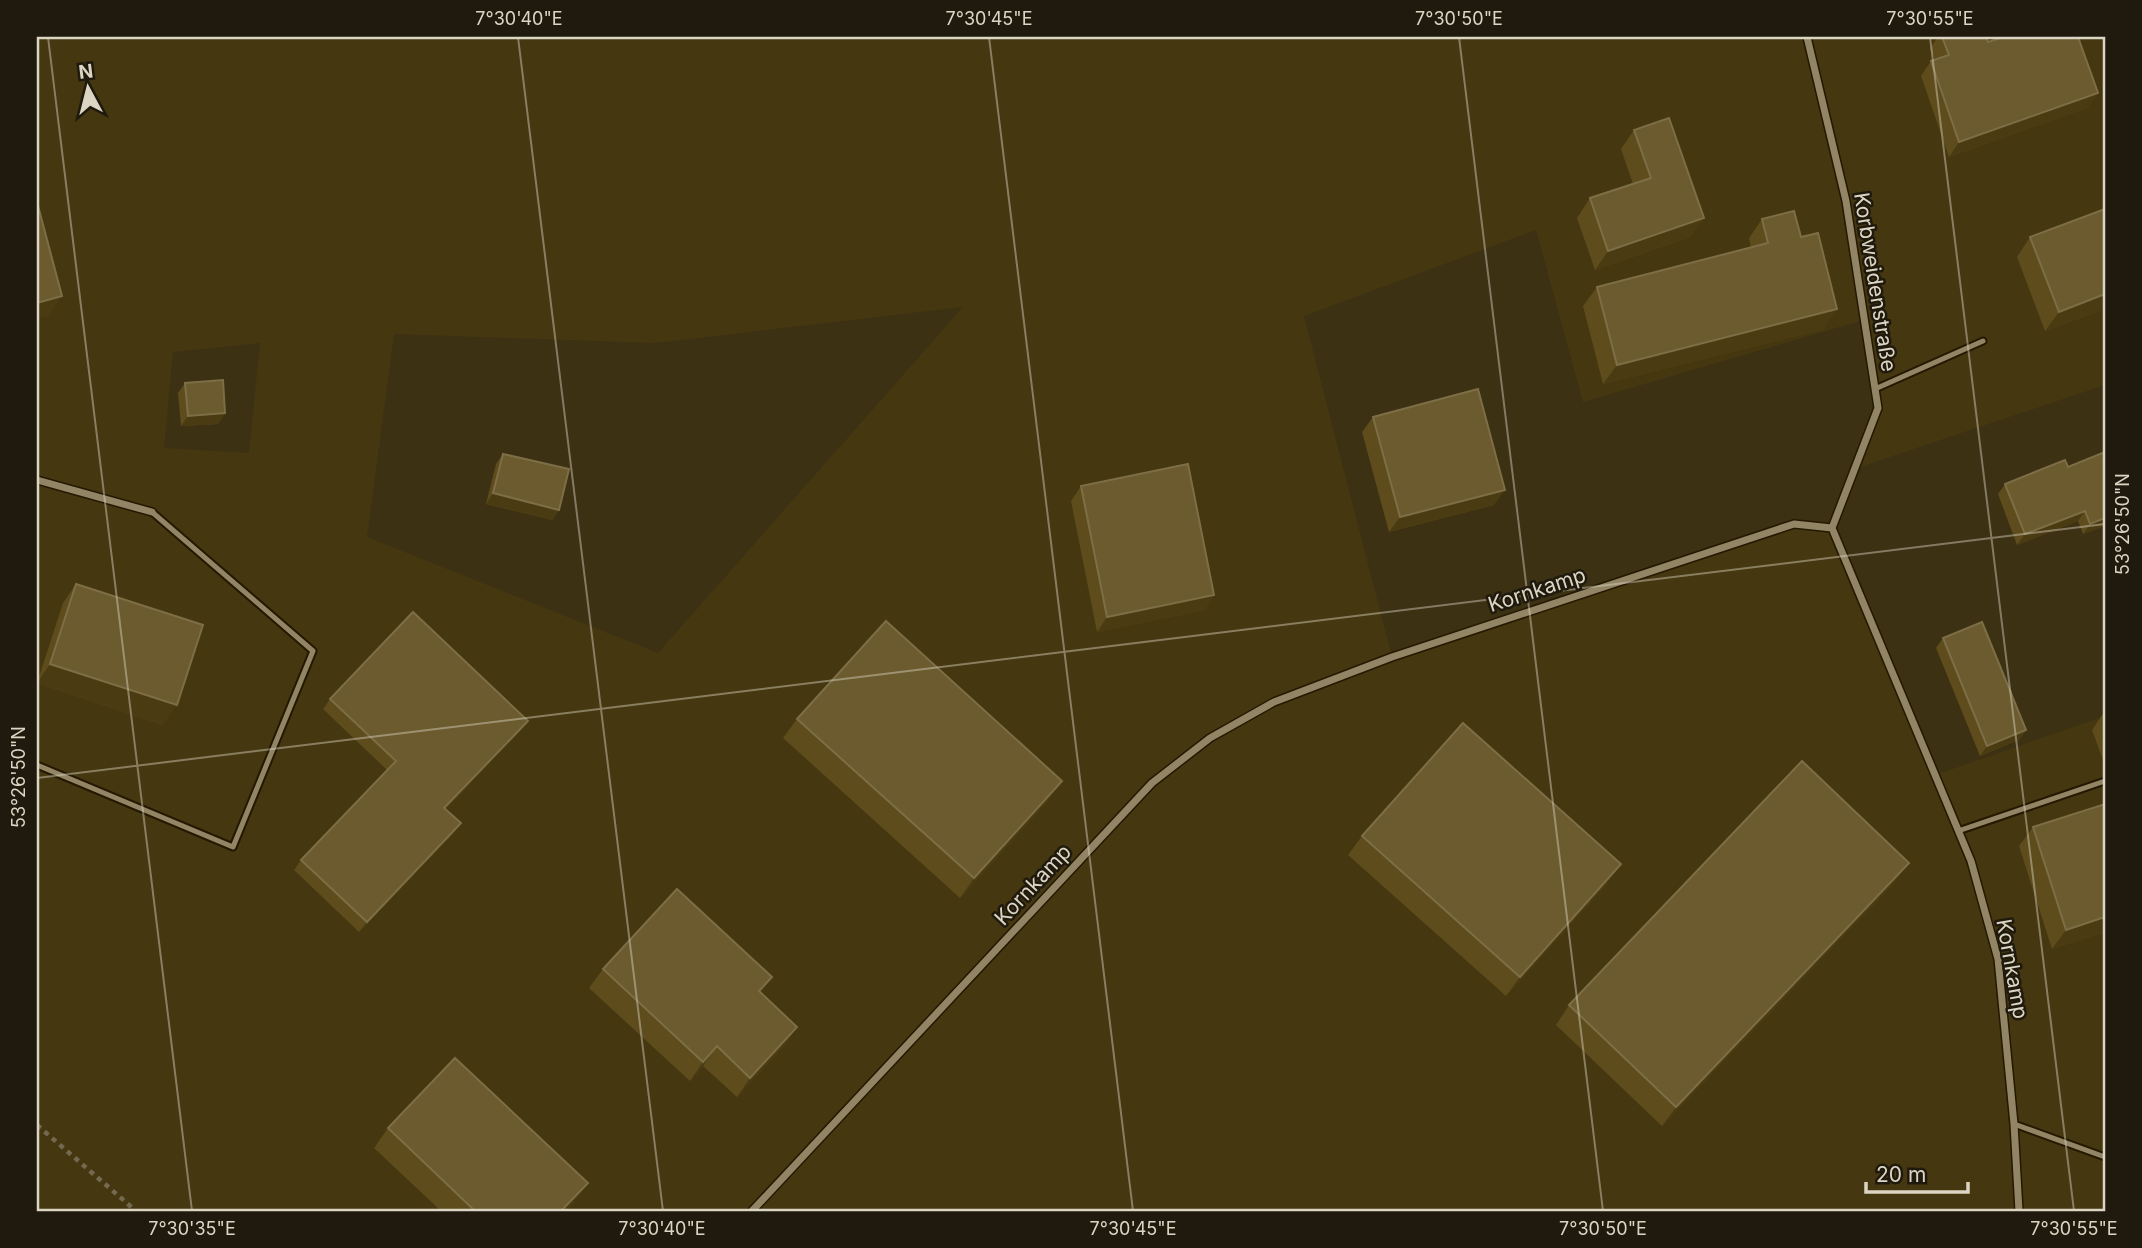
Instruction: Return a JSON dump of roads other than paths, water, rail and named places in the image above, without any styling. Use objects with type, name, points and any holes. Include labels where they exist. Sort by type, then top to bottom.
[{"type":"street","name":"Korbweidenstraße","points":[[1807,37],[1846,201],[1878,408],[1832,528]]},
{"type":"street","points":[[37,480],[152,512]]},
{"type":"street","name":"Kornkamp","points":[[752,1211],[1152,783],[1210,738],[1274,702],[1418,649],[1794,524],[1832,528],[1961,830],[1998,959],[2014,1124],[2019,1211]]},
{"type":"lane","points":[[1875,389],[1983,341]]},
{"type":"lane","points":[[37,765],[233,847],[313,651],[152,512]]},
{"type":"lane","points":[[1961,830],[2105,781]]},
{"type":"lane","points":[[2014,1124],[2105,1157]]}]
